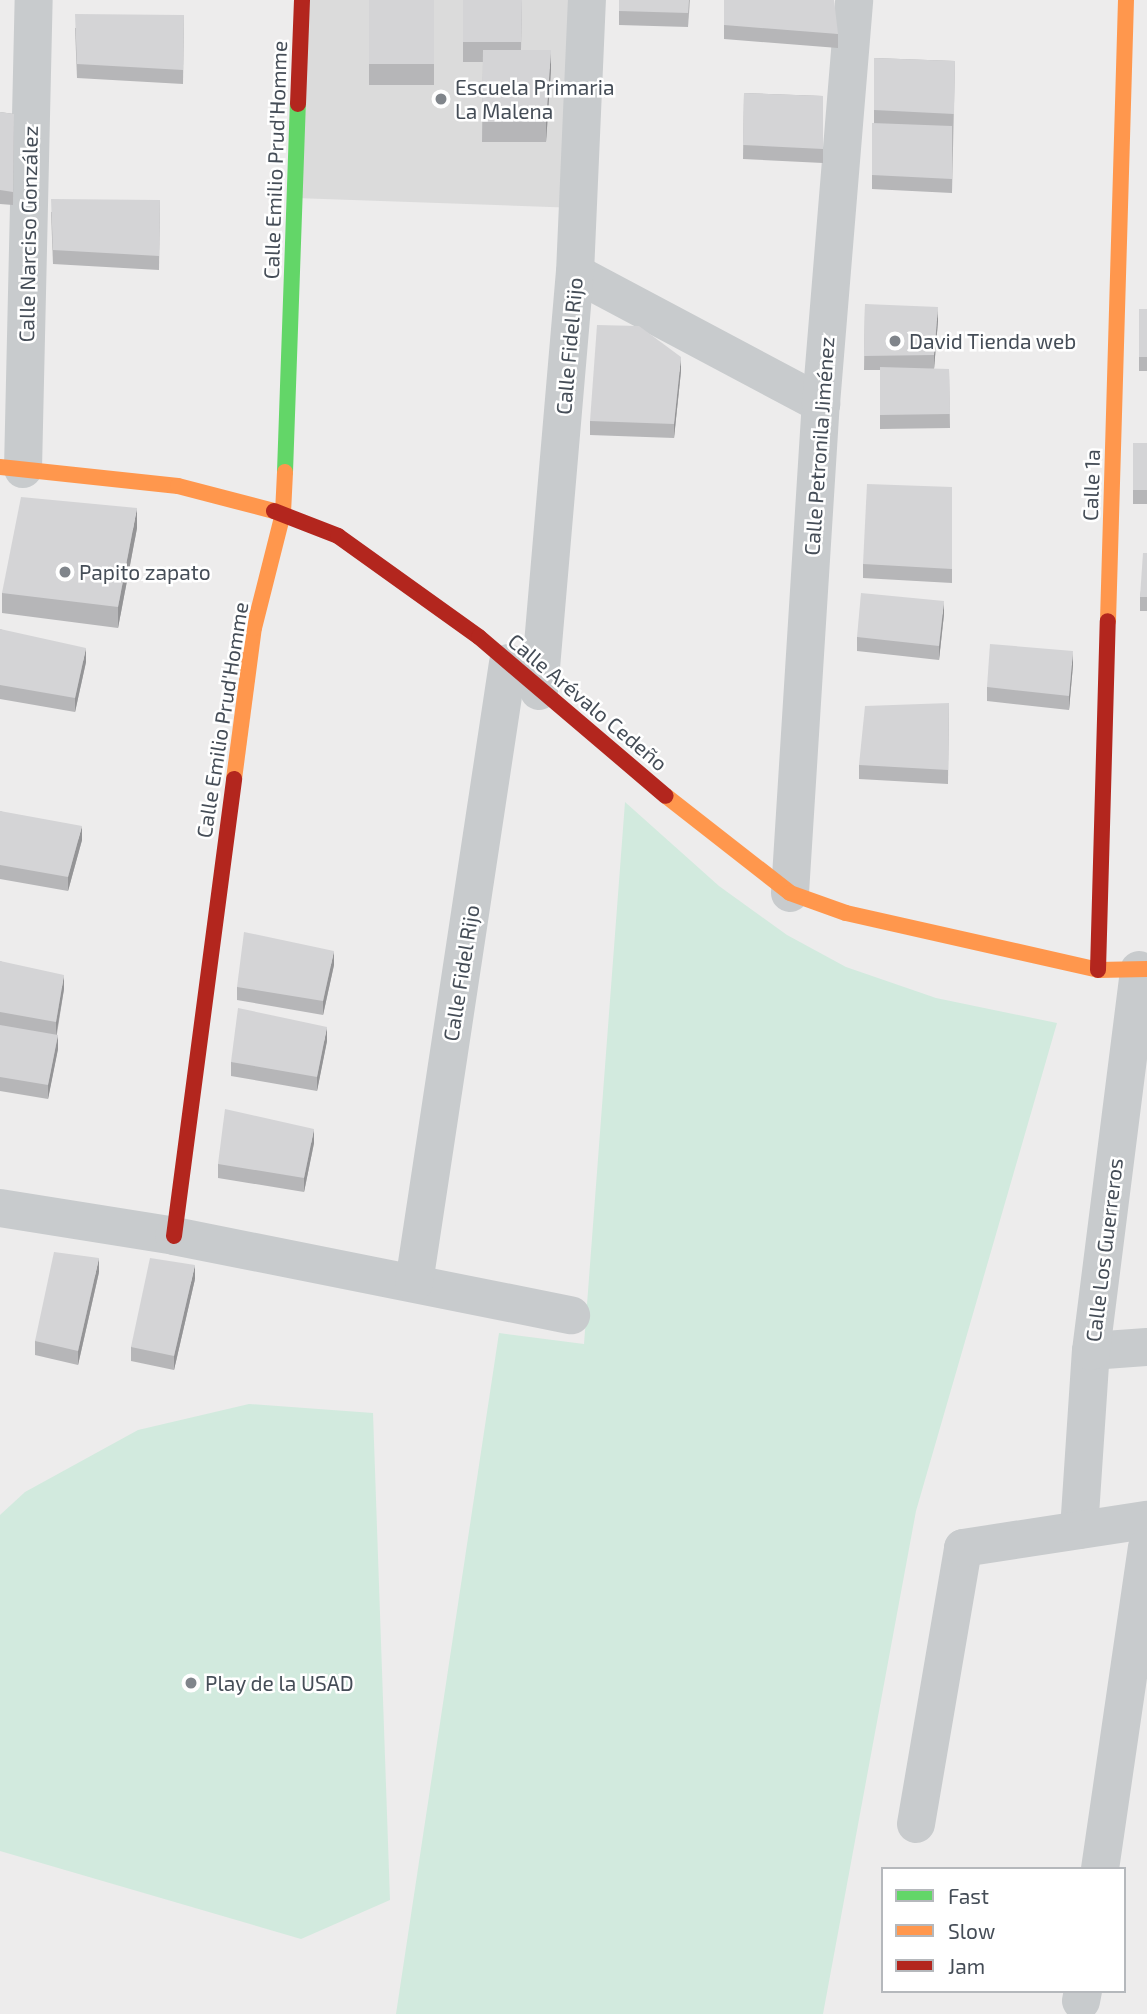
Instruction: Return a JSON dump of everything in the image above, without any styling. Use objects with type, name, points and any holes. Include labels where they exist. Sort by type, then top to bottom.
[{"type":"street","name":"Calle Narciso González","points":[[12,468],[16,84],[34,0]]},
{"type":"street","name":"Calle Emilio Prud'Homme","points":[[174,1236],[254,628],[283,513],[302,0]]},
{"type":"street","name":"Calle Fidel Rijo","points":[[539,691],[575,273],[587,0]]},
{"type":"street","name":"Calle Petronila Jiménez","points":[[790,893],[821,404],[854,0]]},
{"type":"street","name":"Calle 1a","points":[[1098,970],[1126,0]]},
{"type":"street","points":[[575,273],[821,404]]},
{"type":"street","name":"Calle Arévalo Cedeño","points":[[12,468],[178,486],[283,513],[338,536],[480,637],[539,691],[710,833],[790,893],[846,913],[1098,970],[1143,969]]},
{"type":"street","name":"Calle Fidel Rijo","points":[[414,1283],[508,663]]},
{"type":"street","name":"Calle Los Guerreros","points":[[1079,1530],[1091,1351],[1143,969]]},
{"type":"street","points":[[0,1208],[174,1236],[571,1315]]},
{"type":"street","points":[[1091,1351],[1147,1347]]},
{"type":"street","points":[[916,1824],[963,1548],[1147,1520]]},
{"type":"street","points":[[1100,1867],[1147,1547]]},
{"type":"shaded area","name":"Escuela Primaria La Malena","points":[[302,0],[587,0],[578,208],[295,198]]},
{"type":"green space","points":[[625,802],[719,886],[787,935],[846,967],[936,998],[1057,1023],[916,1511],[823,2014],[396,2014],[499,1333],[584,1344]]},
{"type":"green space","name":"Play de la USAD","points":[[249,1404],[373,1413],[390,1900],[301,1939],[0,1851],[0,1515],[25,1492],[138,1430]]},
{"type":"building","points":[[369,0],[434,0],[434,64],[369,64]]},
{"type":"building","points":[[463,0],[522,0],[521,42],[463,42]]},
{"type":"building","points":[[619,0],[689,0],[688,13],[619,11]]},
{"type":"building","points":[[724,0],[834,0],[838,34],[724,25]]},
{"type":"building","points":[[75,14],[184,15],[183,70],[77,64]]},
{"type":"building","points":[[483,50],[551,50],[546,122],[482,122]]},
{"type":"building","points":[[874,58],[955,61],[954,114],[874,110]]},
{"type":"building","points":[[744,93],[823,96],[823,149],[743,145]]},
{"type":"building","points":[[0,112],[14,114],[13,192],[0,190]]},
{"type":"building","points":[[872,123],[952,126],[952,179],[872,175]]},
{"type":"building","points":[[51,199],[160,200],[159,256],[53,250]]},
{"type":"building","points":[[865,304],[938,307],[934,355],[864,356]]},
{"type":"building","points":[[1139,309],[1147,309],[1147,357],[1139,357]]},
{"type":"building","points":[[597,325],[639,326],[681,357],[674,424],[590,421]]},
{"type":"building","points":[[880,367],[949,369],[950,414],[880,415]]},
{"type":"building","points":[[1133,443],[1147,443],[1147,490],[1133,490]]},
{"type":"building","points":[[867,484],[952,487],[952,569],[863,564]]},
{"type":"building","points":[[21,497],[137,508],[118,607],[2,593]]},
{"type":"building","points":[[1143,553],[1147,553],[1147,597],[1140,597]]},
{"type":"building","points":[[861,593],[944,601],[939,646],[857,637]]},
{"type":"building","points":[[0,629],[86,648],[75,698],[0,685]]},
{"type":"building","points":[[990,644],[1073,651],[1069,696],[987,687]]},
{"type":"building","points":[[949,703],[948,770],[859,765],[865,706]]},
{"type":"building","points":[[0,811],[82,826],[68,877],[0,865]]},
{"type":"building","points":[[244,932],[334,951],[323,1001],[237,987]]},
{"type":"building","points":[[0,961],[64,975],[56,1022],[0,1012]]},
{"type":"building","points":[[238,1008],[327,1027],[317,1077],[231,1062]]},
{"type":"building","points":[[0,1025],[58,1035],[48,1085],[0,1077]]},
{"type":"building","points":[[225,1109],[314,1129],[304,1178],[218,1164]]},
{"type":"building","points":[[54,1252],[99,1258],[78,1351],[35,1341]]},
{"type":"building","points":[[150,1258],[195,1265],[174,1356],[131,1347]]},
{"type":"traffic: fast","points":[[285,472],[298,104]]},
{"type":"traffic: slow","points":[[1108,621],[1126,0]]},
{"type":"traffic: slow","points":[[0,467],[178,486],[274,511]]},
{"type":"traffic: slow","points":[[234,779],[254,628],[283,513],[285,472]]},
{"type":"traffic: slow","points":[[666,796],[790,893],[846,913],[1098,970],[1147,969]]},
{"type":"traffic: jam","points":[[298,104],[302,0]]},
{"type":"traffic: jam","points":[[274,511],[338,536],[479,637],[666,796]]},
{"type":"traffic: jam","points":[[1098,970],[1108,621]]},
{"type":"traffic: jam","points":[[174,1236],[234,779]]},
{"type":"place","name":"Escuela Primaria La Malena","points":[[441,99]]},
{"type":"place","name":"David Tienda web","points":[[895,341]]},
{"type":"place","name":"Papito zapato","points":[[65,572]]},
{"type":"place","name":"Play de la USAD","points":[[191,1683]]}]
